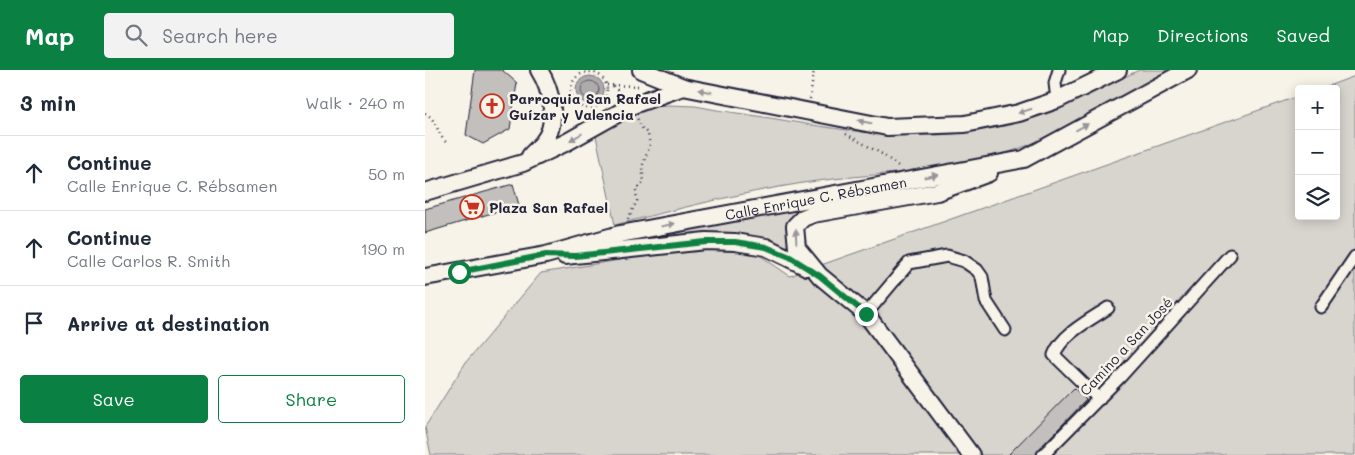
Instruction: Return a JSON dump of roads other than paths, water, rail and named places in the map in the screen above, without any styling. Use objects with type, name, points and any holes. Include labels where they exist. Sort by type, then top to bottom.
[{"type":"main road","points":[[523,163],[545,140],[552,116],[549,94],[539,70]]},
{"type":"main road","points":[[641,70],[683,87],[887,127],[965,124],[1019,113],[1057,100],[1118,70]]},
{"type":"main road","name":"Calle Enrique C. Rébsamen","points":[[425,277],[546,255],[620,234],[1024,159],[1188,70]]},
{"type":"main road","points":[[425,192],[523,163],[567,142],[633,105],[683,87]]},
{"type":"main road","points":[[820,276],[797,248],[795,226],[803,218],[848,206],[937,192],[1024,159]]},
{"type":"main road","points":[[546,255],[575,256],[706,242],[735,242],[766,247],[790,257],[820,276],[866,314],[971,455]]},
{"type":"street","points":[[1057,100],[1055,83],[1059,70]]},
{"type":"street","name":"Camino a San José","points":[[1043,455],[1099,399],[1230,255]]},
{"type":"street","points":[[866,314],[909,263],[947,256],[965,261],[977,270],[982,277],[986,301],[1005,330]]},
{"type":"street","points":[[1321,308],[1355,257]]},
{"type":"street","points":[[1099,399],[1054,355],[1057,347],[1074,332],[1108,308]]},
{"type":"water","points":[[590,76],[600,80],[604,90],[600,100],[590,104],[580,100],[576,90],[580,80]]},
{"type":"place","name":"Parroquia San Rafael Guízar y Valencia","points":[[492,106]]},
{"type":"place","name":"Plaza San Rafael","points":[[472,207]]}]
